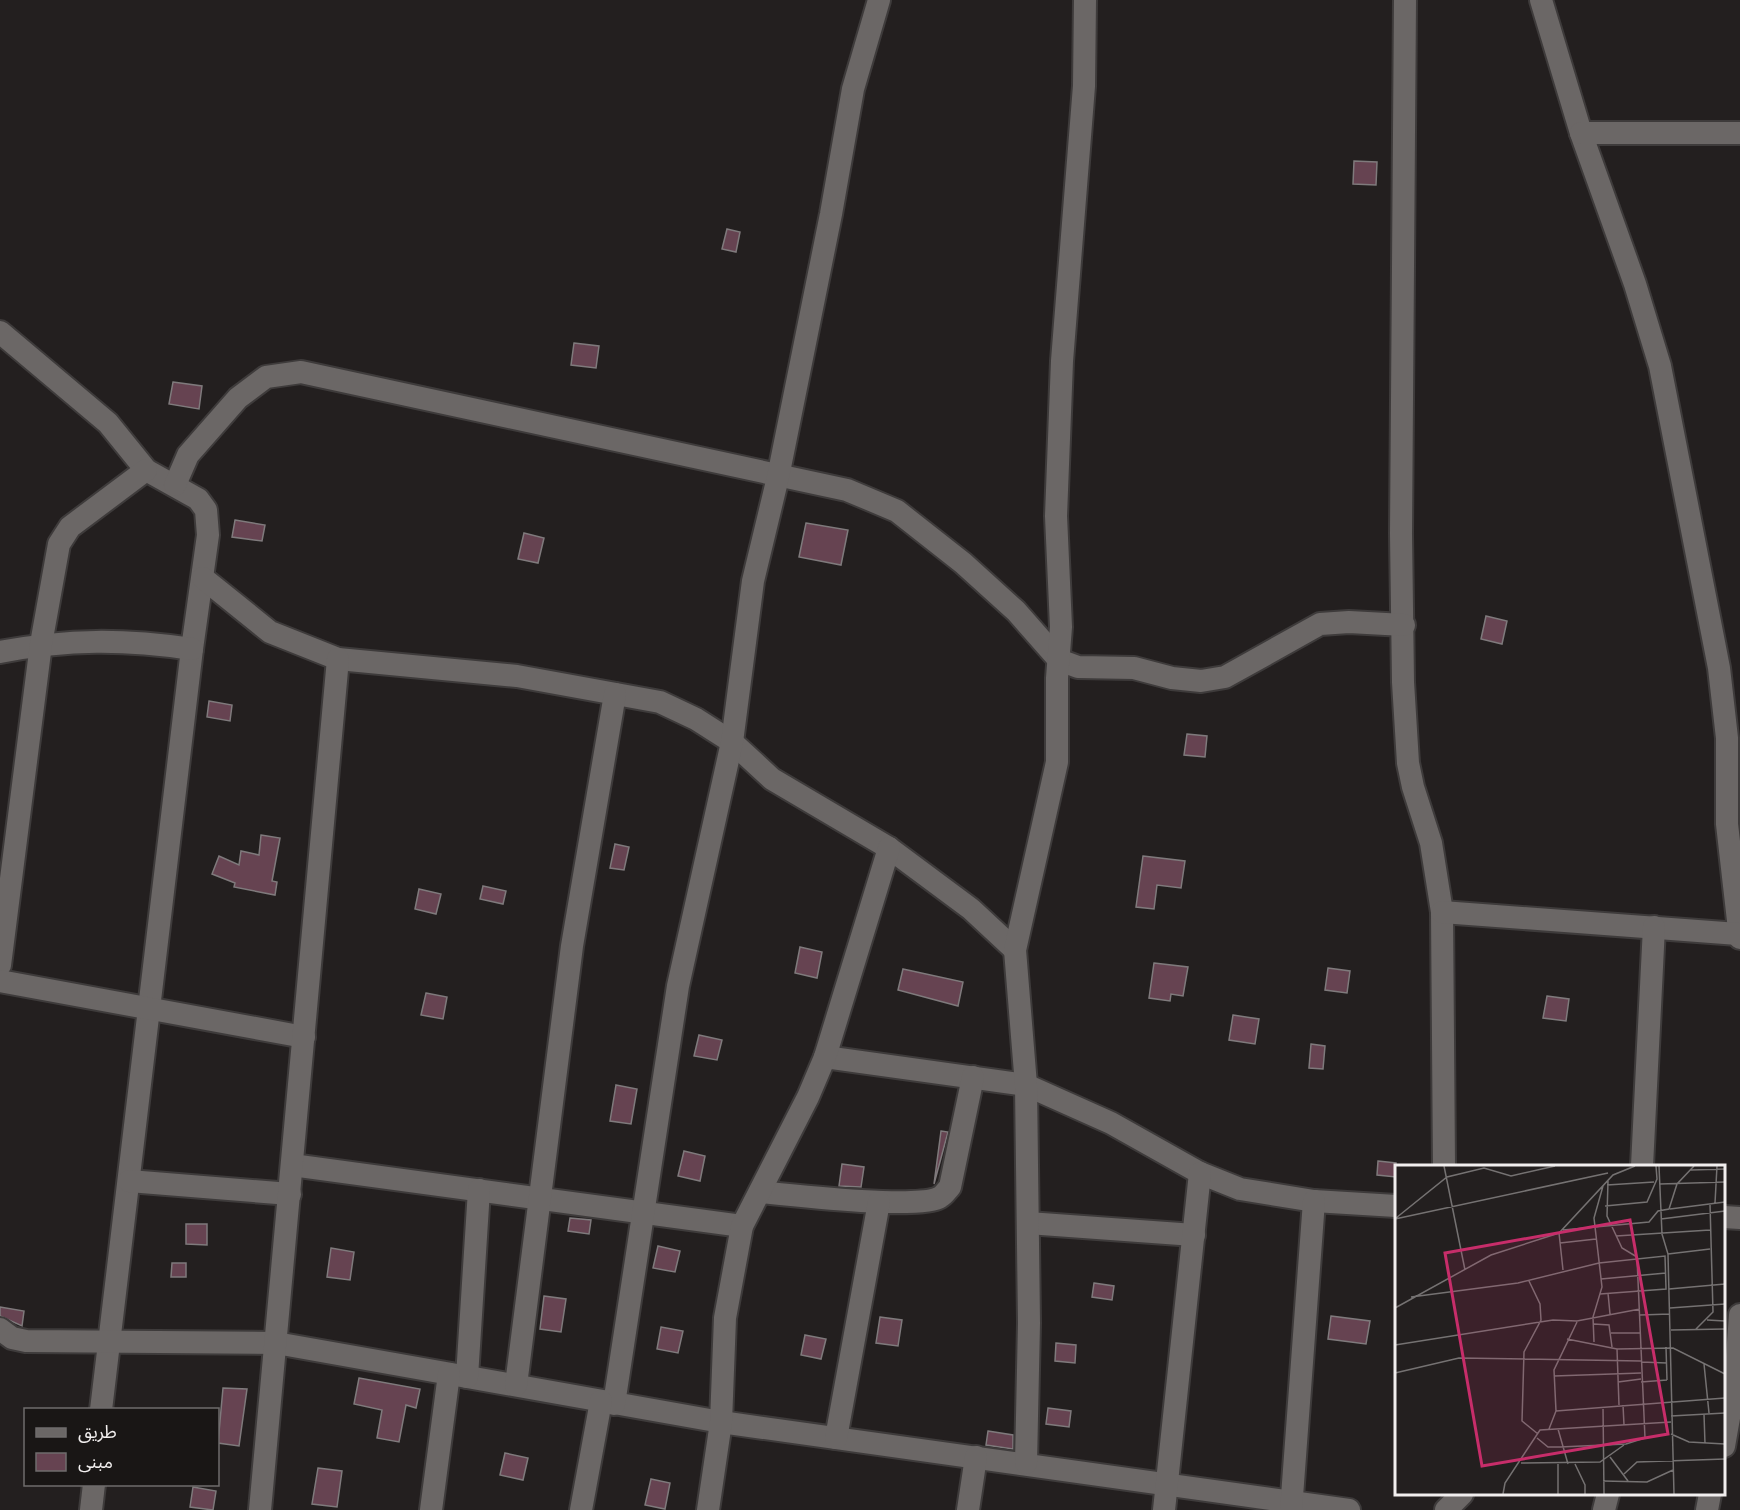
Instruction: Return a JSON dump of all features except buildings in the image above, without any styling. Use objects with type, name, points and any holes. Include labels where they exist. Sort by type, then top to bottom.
[{"type":"street","points":[[580,1510],[608,1402],[643,1213],[678,986],[732,742],[753,580],[778,477],[831,214],[853,89],[879,0]]},
{"type":"street","points":[[1026,1464],[1028,1223],[1026,1085],[1015,950],[1057,762],[1061,627],[1056,516],[1062,361],[1084,86],[1085,0]]},
{"type":"street","points":[[1405,0],[1401,534],[1403,681],[1408,763],[1413,787],[1431,843],[1442,912],[1444,1165]]},
{"type":"street","points":[[1442,912],[1654,927],[1739,936],[1727,824],[1726,726],[1719,668],[1660,366],[1635,284],[1581,133],[1541,0]]},
{"type":"street","points":[[1581,133],[1740,133]]},
{"type":"street","points":[[0,332],[108,423],[146,470],[198,499],[206,510],[208,536],[192,649],[101,1408]]},
{"type":"street","points":[[175,485],[188,455],[238,399],[266,377],[301,372],[778,477],[847,490],[897,511],[963,563],[1008,604],[1059,660],[1078,667],[1134,668],[1172,678],[1201,681],[1225,677],[1320,624],[1349,622],[1404,625]]},
{"type":"street","points":[[0,965],[42,644],[58,544],[76,522],[146,470]]},
{"type":"street","points":[[203,578],[270,632],[338,659],[517,676],[660,702],[696,719],[732,742],[772,778],[889,848],[971,909],[1015,950]]},
{"type":"street","points":[[0,652],[42,644],[137,641],[192,649]]},
{"type":"street","points":[[260,1510],[338,659]]},
{"type":"street","points":[[516,1385],[572,946],[615,694]]},
{"type":"street","points":[[708,1510],[721,1422],[725,1318],[742,1226],[808,1097],[825,1057],[889,848]]},
{"type":"street","points":[[1642,1165],[1654,927]]},
{"type":"street","points":[[0,981],[304,1037]]},
{"type":"street","points":[[825,1057],[1026,1085],[1111,1123],[1200,1173],[1256,1193],[1314,1201],[1395,1206]]},
{"type":"street","points":[[760,1192],[879,1202],[940,1198],[950,1187],[973,1077]]},
{"type":"street","points":[[292,1165],[742,1226]]},
{"type":"street","points":[[1164,1510],[1200,1173]]},
{"type":"street","points":[[129,1181],[290,1194]]},
{"type":"street","points":[[431,1510],[458,1376],[479,1190]]},
{"type":"street","points":[[1292,1507],[1314,1201]]},
{"type":"street","points":[[836,1438],[879,1202]]},
{"type":"street","points":[[1725,1217],[1740,1218]]},
{"type":"street","points":[[1028,1223],[1194,1235]]},
{"type":"street","points":[[1725,1442],[1731,1417],[1734,1359],[1740,1315]]},
{"type":"street","points":[[0,1329],[12,1338],[26,1341],[276,1343],[721,1422],[1167,1483],[1292,1507],[1349,1510]]},
{"type":"street","points":[[968,1510],[976,1457]]},
{"type":"street","points":[[91,1510],[94,1486]]},
{"type":"street","points":[[1435,1510],[1436,1495]]},
{"type":"street","points":[[1446,1510],[1461,1495]]},
{"type":"street","points":[[1604,1510],[1608,1495]]},
{"type":"street","points":[[1707,1510],[1710,1495]]}]
